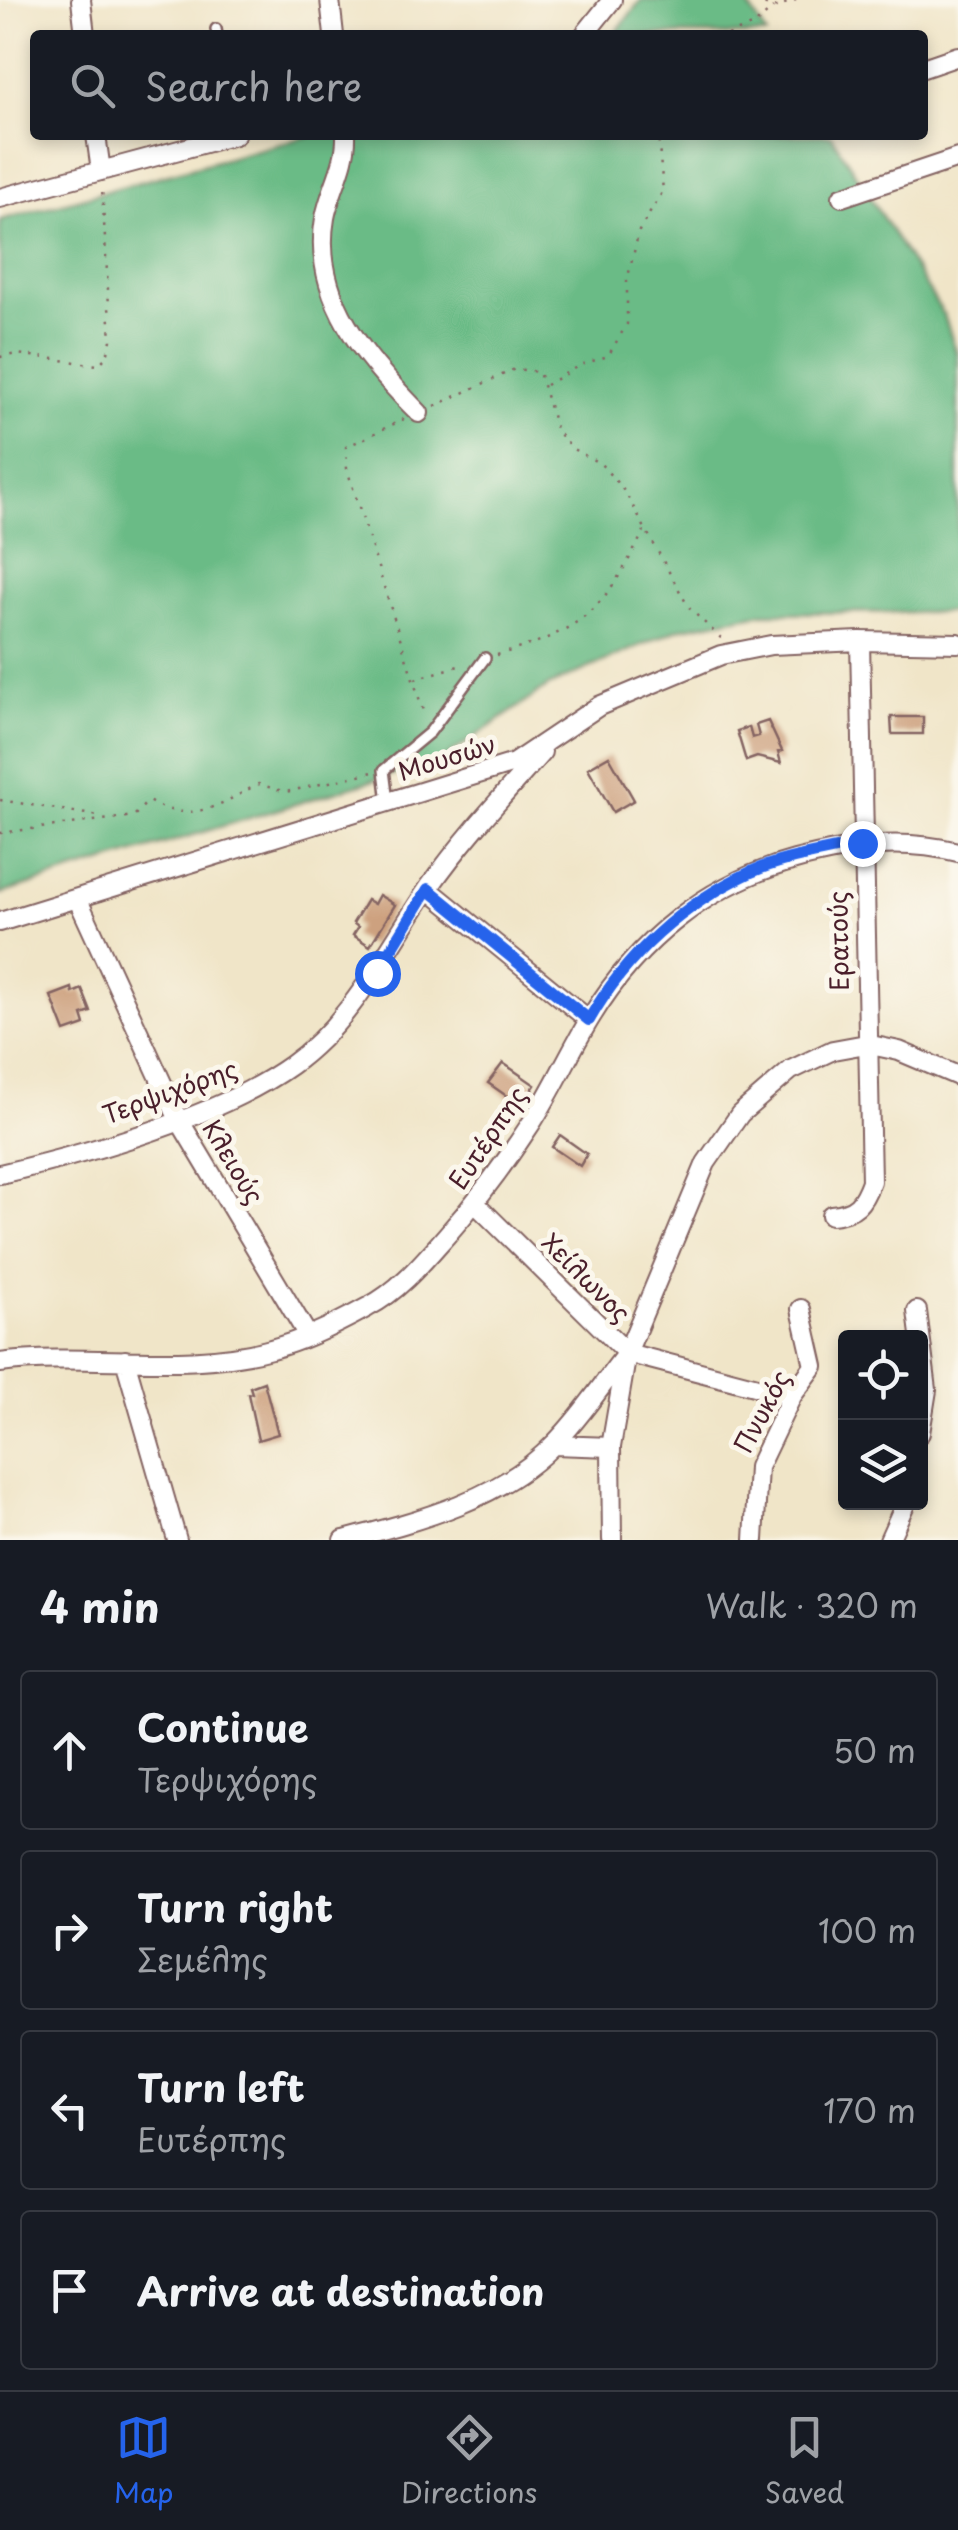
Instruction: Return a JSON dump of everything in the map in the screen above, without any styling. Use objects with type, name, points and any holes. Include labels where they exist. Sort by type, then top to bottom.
[{"type":"street","points":[[81,0],[84,30]]},
{"type":"street","points":[[330,0],[333,30]]},
{"type":"street","points":[[588,30],[612,0]]},
{"type":"street","points":[[928,66],[958,56]]},
{"type":"street","points":[[97,140],[101,171]]},
{"type":"street","points":[[0,198],[215,140]]},
{"type":"street","points":[[345,140],[321,245],[329,291],[377,371],[419,414]]},
{"type":"street","points":[[842,197],[958,158]]},
{"type":"street","points":[[737,652],[771,645],[860,640],[958,643]]},
{"type":"street","name":"Ερατούς","points":[[831,1215],[848,1214],[864,1201],[872,1180],[860,640]]},
{"type":"street","name":"Τερψιχόρης","points":[[0,1174],[179,1120],[243,1096],[293,1064],[377,973],[428,889],[518,769],[555,736],[598,706],[737,652]]},
{"type":"street","name":"Μουσών","points":[[0,922],[388,802],[518,769]]},
{"type":"street","name":"Ευτέρπης","points":[[0,1364],[34,1359],[220,1357],[271,1349],[370,1306],[416,1270],[475,1203],[533,1121],[589,1020],[629,962],[659,932],[705,898],[754,871],[862,843],[919,842],[958,852]]},
{"type":"street","points":[[428,889],[589,1020]]},
{"type":"street","name":"Κλειούς","points":[[78,900],[179,1120],[308,1334]]},
{"type":"street","points":[[612,1540],[611,1448],[627,1353],[706,1163],[740,1114],[792,1070],[833,1050],[866,1044],[899,1052],[958,1076]]},
{"type":"street","name":"Χείλωνος","points":[[475,1203],[627,1353],[792,1396]]},
{"type":"street","name":"Πνυκός","points":[[754,1540],[758,1467],[792,1396],[814,1366],[801,1309]]},
{"type":"street","points":[[918,1311],[927,1390],[922,1420]]},
{"type":"street","points":[[344,1540],[449,1510],[501,1483],[554,1445],[627,1353]]},
{"type":"street","points":[[125,1360],[177,1540]]},
{"type":"street","points":[[554,1445],[611,1448]]},
{"type":"street","points":[[889,1540],[902,1510]]},
{"type":"lane","points":[[388,802],[384,770],[430,732],[485,658]]},
{"type":"path","points":[[754,0],[773,8]]},
{"type":"path","points":[[741,30],[756,24],[773,8],[796,0]]},
{"type":"path","points":[[544,386],[580,364],[608,356],[627,324],[627,281],[639,231],[663,191],[658,140]]},
{"type":"path","points":[[0,358],[18,354],[98,365],[107,356],[111,340],[101,171]]},
{"type":"path","points":[[430,732],[347,469],[346,447],[515,369],[538,372],[557,432],[573,449],[601,464],[624,492],[689,608],[737,652]]},
{"type":"path","points":[[413,680],[554,639],[591,611],[620,578],[645,530]]},
{"type":"path","points":[[0,800],[106,816],[134,816],[148,800],[170,813],[212,810],[258,784],[286,792],[384,770]]},
{"type":"path","points":[[0,833],[106,816]]},
{"type":"green space","points":[[641,0],[745,0],[764,30],[618,30]]},
{"type":"green space","points":[[294,140],[834,140],[944,315],[958,357],[958,612],[762,613],[678,629],[550,685],[443,759],[0,894],[0,220]]},
{"type":"building","points":[[891,717],[923,717],[923,734],[892,734]]},
{"type":"building","points":[[768,721],[782,751],[778,752],[781,763],[757,757],[746,761],[737,731],[749,727],[752,738],[759,736],[756,725]]},
{"type":"building","points":[[609,756],[634,800],[613,812],[588,768]]},
{"type":"building","points":[[379,895],[395,905],[370,946],[353,935],[358,927],[353,923],[367,900],[374,904]]},
{"type":"building","points":[[72,988],[73,993],[82,989],[91,1012],[82,1015],[85,1025],[65,1032],[51,996]]},
{"type":"building","points":[[503,1063],[535,1085],[521,1106],[488,1083]]},
{"type":"building","points":[[560,1135],[587,1154],[580,1166],[552,1147]]},
{"type":"building","points":[[264,1382],[278,1434],[258,1440],[248,1394],[252,1393],[250,1387]]},
{"type":"route","points":[[377,973],[428,889],[589,1020],[629,962],[659,932],[705,898],[754,871],[862,843]]}]
